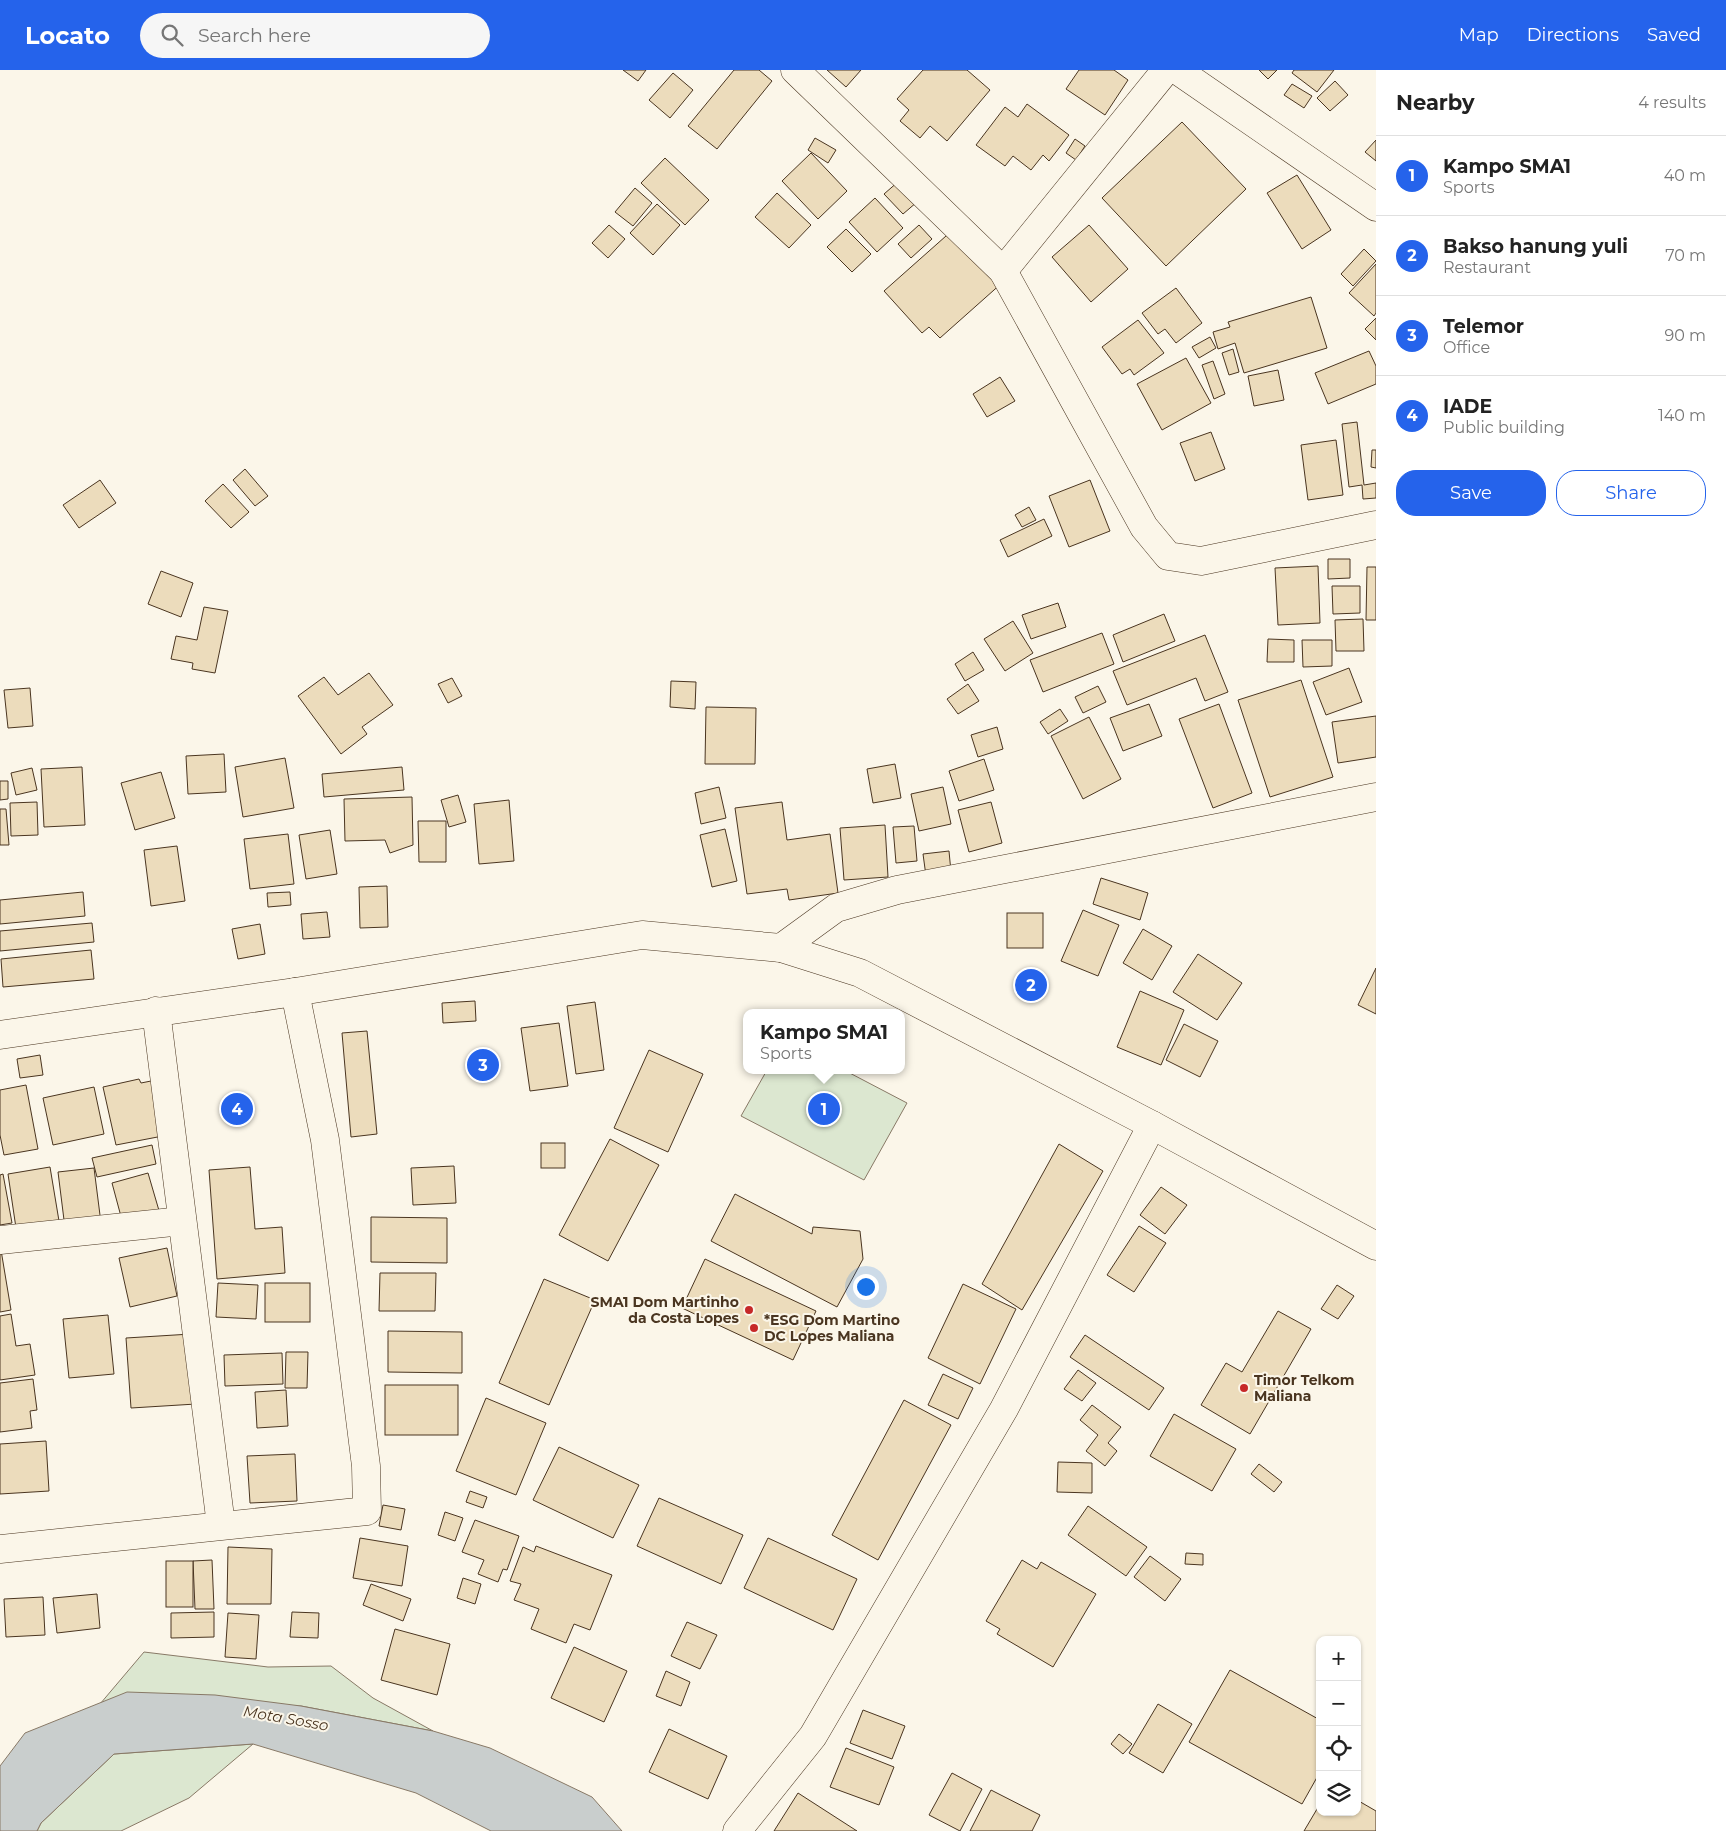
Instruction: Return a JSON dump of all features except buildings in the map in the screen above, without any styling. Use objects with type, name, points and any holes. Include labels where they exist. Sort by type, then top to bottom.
[{"type":"street","points":[[795,70],[1003,271],[1144,527],[1168,556],[1201,561],[1376,525]]},
{"type":"street","points":[[1003,271],[1166,70]]},
{"type":"street","points":[[1177,70],[1376,208]]},
{"type":"street","points":[[781,948],[836,908],[897,890],[1376,797]]},
{"type":"street","points":[[0,1035],[295,992],[642,935],[781,948],[860,973],[1152,1125],[1376,1246]]},
{"type":"street","points":[[0,1549],[367,1511],[366,1466],[325,1140],[295,992]]},
{"type":"street","points":[[156,1011],[221,1525]]},
{"type":"street","points":[[738,1831],[813,1736],[1004,1409],[1152,1125]]},
{"type":"street","points":[[0,1240],[182,1221]]},
{"type":"green space","points":[[765,1074],[852,1074],[907,1103],[864,1180],[741,1116]]},
{"type":"green space","points":[[144,1652],[268,1667],[331,1666],[373,1698],[433,1731],[301,1706],[100,1704]]},
{"type":"green space","points":[[253,1744],[189,1798],[121,1831],[37,1831],[41,1823],[114,1754]]},
{"type":"water","name":"Mota Sosso","points":[[127,1692],[215,1695],[301,1706],[433,1731],[490,1748],[592,1797],[622,1831],[491,1831],[416,1793],[253,1744],[114,1754],[41,1823],[37,1831],[0,1831],[0,1766],[25,1733]]},
{"type":"place","name":"Bakso hanung yuli","points":[[1031,985]]},
{"type":"place","name":"Telemor","points":[[483,1065]]},
{"type":"place","name":"IADE","points":[[237,1109]]},
{"type":"place","name":"Kampo SMA1","points":[[824,1109]]},
{"type":"place","name":"SMA1 Dom Martinho da Costa Lopes","points":[[749,1310]]},
{"type":"place","name":"*ESG Dom Martino DC Lopes Maliana","points":[[754,1328]]},
{"type":"place","name":"Timor Telkom Maliana","points":[[1244,1388]]}]
